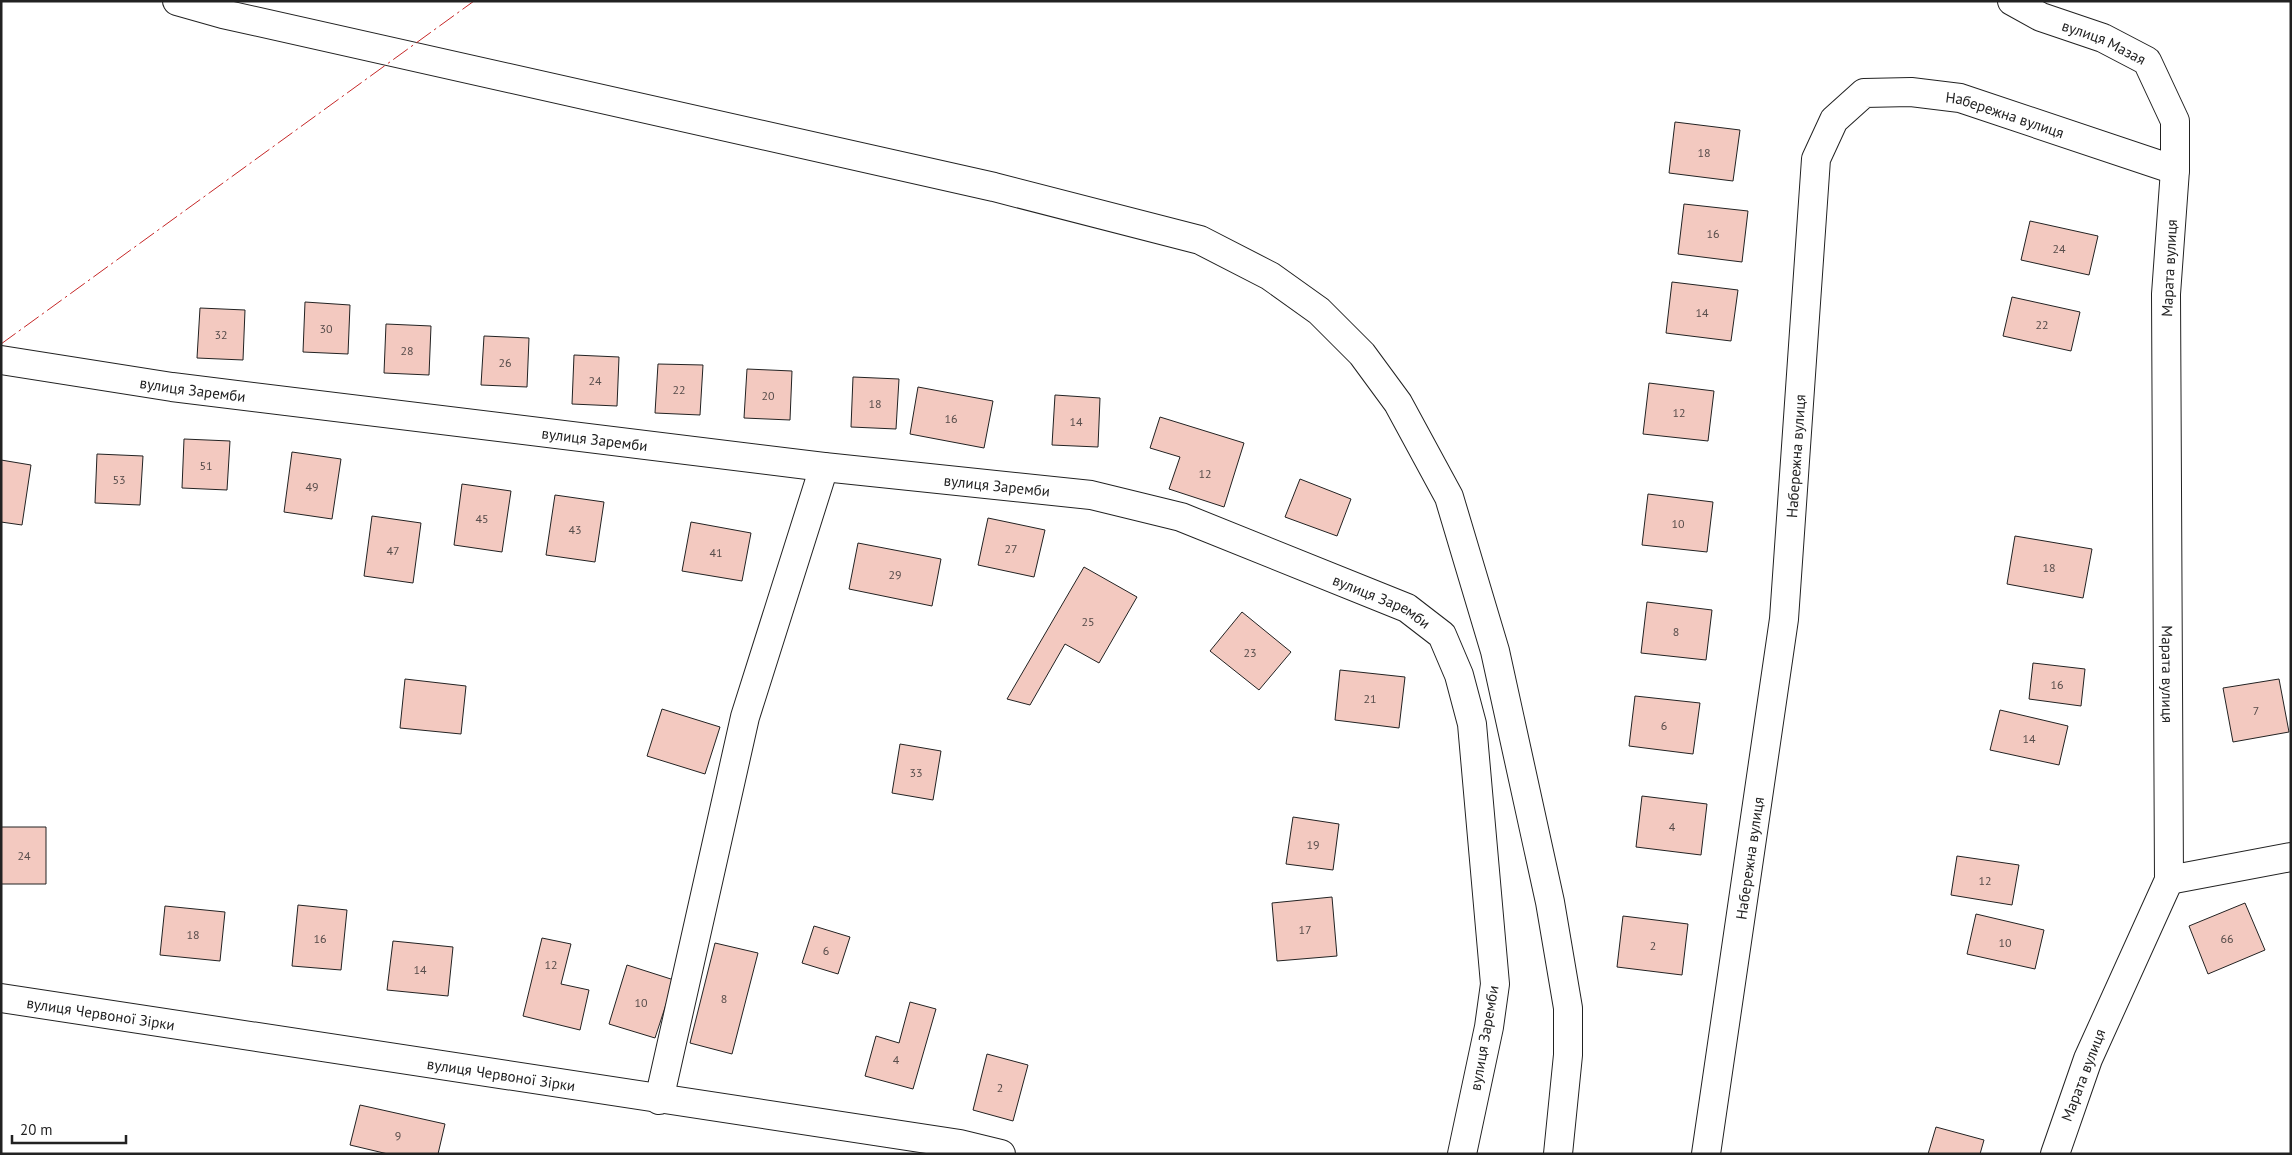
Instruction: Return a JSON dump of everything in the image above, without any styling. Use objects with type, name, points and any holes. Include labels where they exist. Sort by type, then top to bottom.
[{"type":"street","points":[[177,1],[223,14],[994,187],[1200,240],[1270,276],[1319,311],[1362,354],[1398,403],[1449,497],[1495,651],[1550,902],[1568,1008],[1568,1055],[1558,1154]]},
{"type":"street","name":"вулиця Мазая","points":[[2012,1],[2041,17],[2103,38],[2146,61],[2175,121],[2175,170]]},
{"type":"street","name":"Набережна вулиця","points":[[1706,1154],[1784,619],[1816,159],[1834,120],[1864,93],[1911,92],[1960,98],[2175,170]]},
{"type":"street","name":"Марата вулиця","points":[[2055,1154],[2088,1058],[2169,880],[2166,294],[2175,170]]},
{"type":"street","name":"вулиця Заремби","points":[[1,360],[172,387],[824,467],[1091,495],[1182,518],[1407,608],[1442,635],[1459,675],[1472,724],[1495,984],[1489,1026],[1462,1154]]},
{"type":"street","points":[[659,1100],[745,717],[824,467]]},
{"type":"street","points":[[2169,880],[2291,857]]},
{"type":"street","name":"вулиця Червоної Зірки","points":[[1,998],[659,1100],[959,1149],[1001,1154]]},
{"type":"building","points":[[1675,122],[1740,130],[1733,181],[1669,173]]},
{"type":"building","points":[[1684,204],[1748,211],[1742,262],[1678,254]]},
{"type":"building","points":[[2030,221],[2098,236],[2089,275],[2021,260]]},
{"type":"building","points":[[1672,282],[1738,290],[1731,341],[1666,333]]},
{"type":"building","points":[[2012,297],[2080,312],[2071,351],[2003,336]]},
{"type":"building","points":[[305,302],[350,305],[348,354],[303,352]]},
{"type":"building","points":[[200,308],[245,310],[243,360],[197,358]]},
{"type":"building","points":[[386,324],[431,326],[429,375],[384,373]]},
{"type":"building","points":[[484,336],[529,338],[527,387],[481,385]]},
{"type":"building","points":[[574,355],[619,357],[617,406],[572,404]]},
{"type":"building","points":[[658,364],[703,365],[700,415],[655,413]]},
{"type":"building","points":[[747,369],[792,371],[790,420],[744,418]]},
{"type":"building","points":[[853,377],[899,379],[896,429],[851,427]]},
{"type":"building","points":[[1649,383],[1714,391],[1708,441],[1643,434]]},
{"type":"building","points":[[918,387],[993,401],[984,448],[910,434]]},
{"type":"building","points":[[1055,395],[1100,398],[1098,447],[1052,445]]},
{"type":"building","points":[[1160,417],[1244,443],[1224,507],[1169,489],[1180,457],[1150,448]]},
{"type":"building","points":[[184,439],[230,441],[227,490],[182,488]]},
{"type":"building","points":[[292,452],[341,459],[332,519],[284,512]]},
{"type":"building","points":[[97,454],[143,456],[140,505],[95,503]]},
{"type":"building","points":[[1,460],[31,465],[22,525],[1,522]]},
{"type":"building","points":[[1300,479],[1351,499],[1337,536],[1285,517]]},
{"type":"building","points":[[462,484],[511,491],[502,552],[454,545]]},
{"type":"building","points":[[1648,494],[1713,502],[1707,552],[1642,545]]},
{"type":"building","points":[[555,495],[604,502],[595,562],[546,555]]},
{"type":"building","points":[[372,516],[421,523],[413,583],[364,576]]},
{"type":"building","points":[[988,518],[1045,530],[1034,577],[978,565]]},
{"type":"building","points":[[691,522],[751,533],[742,581],[682,571]]},
{"type":"building","points":[[2015,536],[2092,549],[2083,598],[2007,584]]},
{"type":"building","points":[[858,543],[941,559],[932,606],[849,589]]},
{"type":"building","points":[[1084,567],[1137,597],[1099,663],[1065,644],[1030,705],[1007,699]]},
{"type":"building","points":[[1647,602],[1712,610],[1706,660],[1641,653]]},
{"type":"building","points":[[1242,612],[1291,652],[1259,690],[1210,651]]},
{"type":"building","points":[[2033,663],[2085,669],[2081,706],[2029,699]]},
{"type":"building","points":[[1340,670],[1405,677],[1399,728],[1335,720]]},
{"type":"building","points":[[405,679],[466,686],[461,734],[400,728]]},
{"type":"building","points":[[2279,679],[2289,732],[2233,742],[2223,688]]},
{"type":"building","points":[[1635,696],[1700,703],[1693,754],[1629,746]]},
{"type":"building","points":[[662,709],[720,727],[705,774],[647,756]]},
{"type":"building","points":[[2000,710],[2068,726],[2059,765],[1990,750]]},
{"type":"building","points":[[900,744],[941,751],[933,800],[892,793]]},
{"type":"building","points":[[1642,796],[1707,804],[1701,855],[1636,847]]},
{"type":"building","points":[[1293,817],[1339,824],[1333,870],[1286,864]]},
{"type":"building","points":[[1,827],[46,827],[46,884],[1,884]]},
{"type":"building","points":[[1957,856],[2019,865],[2012,905],[1951,895]]},
{"type":"building","points":[[1332,897],[1337,956],[1277,961],[1272,903]]},
{"type":"building","points":[[2245,903],[2265,950],[2208,974],[2189,926]]},
{"type":"building","points":[[298,905],[347,910],[341,970],[292,966]]},
{"type":"building","points":[[165,906],[225,912],[220,961],[160,955]]},
{"type":"building","points":[[1976,914],[2044,930],[2035,969],[1967,954]]},
{"type":"building","points":[[1623,916],[1688,924],[1682,975],[1617,967]]},
{"type":"building","points":[[814,926],[850,937],[838,974],[802,963]]},
{"type":"building","points":[[542,938],[571,944],[561,984],[589,990],[580,1030],[523,1016]]},
{"type":"building","points":[[393,941],[453,947],[448,996],[387,990]]},
{"type":"building","points":[[715,943],[758,953],[732,1054],[690,1043]]},
{"type":"building","points":[[627,965],[674,980],[655,1038],[609,1024]]},
{"type":"building","points":[[910,1002],[936,1009],[913,1089],[865,1076],[876,1036],[899,1043]]},
{"type":"building","points":[[987,1054],[1028,1065],[1013,1121],[973,1110]]},
{"type":"building","points":[[360,1105],[445,1124],[438,1154],[388,1154],[350,1145]]},
{"type":"building","points":[[1936,1127],[1984,1140],[1980,1154],[1928,1154]]},
{"type":"power","points":[[1,344],[474,1]]}]
